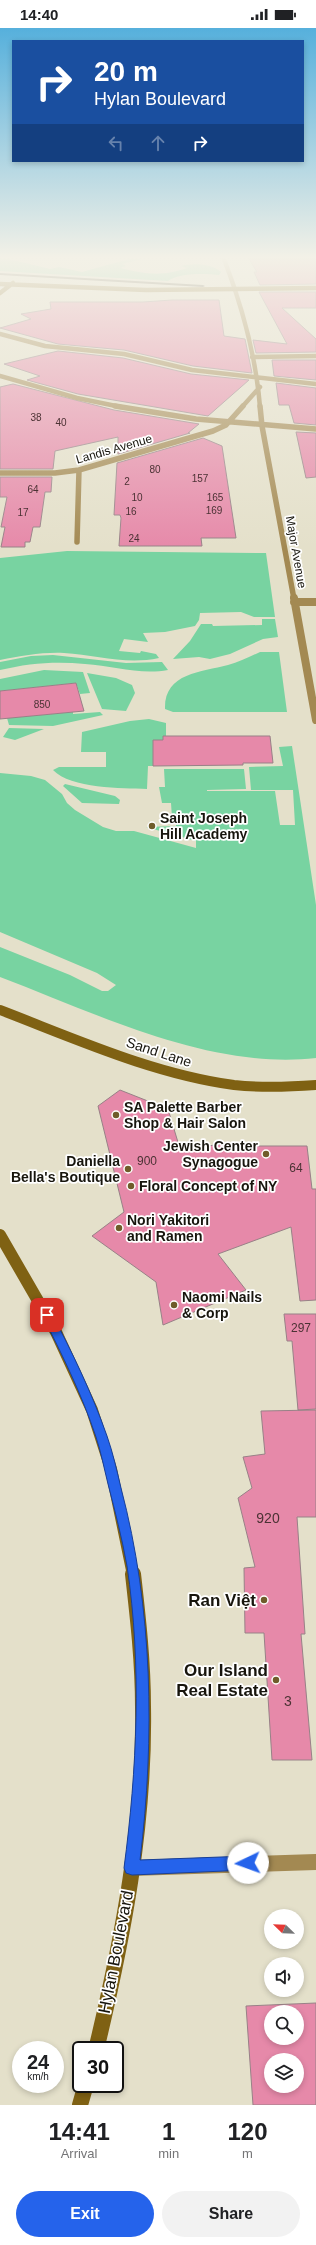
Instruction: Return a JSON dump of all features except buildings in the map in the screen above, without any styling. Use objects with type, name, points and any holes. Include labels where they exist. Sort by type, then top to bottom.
[{"type":"main road","name":"Sand Lane","points":[[3,1013],[154,1066],[190,1077],[251,1086],[316,1086]]},
{"type":"main road","name":"Hylan Boulevard","points":[[0,1235],[67,1353],[102,1437],[126,1532],[138,1605],[142,1684],[141,1770],[132,1868],[111,1989],[98,2041]]},
{"type":"main road","points":[[80,2105],[83,2093]]},
{"type":"street","points":[[132,356],[192,370],[258,379],[316,384]]},
{"type":"street","points":[[252,358],[316,356]]},
{"type":"street","name":"Major Avenue","points":[[252,358],[260,387],[262,426],[316,720]]},
{"type":"street","points":[[0,376],[47,391],[82,399],[229,423],[316,429]]},
{"type":"street","points":[[229,423],[260,387]]},
{"type":"street","name":"Landis Avenue","points":[[0,474],[54,473],[79,470],[213,431],[229,423]]},
{"type":"street","points":[[77,542],[79,470]]},
{"type":"street","points":[[294,602],[316,602]]},
{"type":"street","points":[[132,1868],[316,1862]]},
{"type":"green space","points":[[67,551],[266,553],[275,617],[254,617],[241,612],[200,613],[199,620],[195,626],[165,632],[143,633],[148,642],[124,639],[119,651],[140,653],[141,651],[156,654],[159,658],[147,660],[123,660],[76,654],[48,653],[0,660],[0,558]]},
{"type":"green space","points":[[262,619],[275,619],[278,637],[263,639],[230,654],[210,659],[199,657],[173,659],[190,641],[201,624],[212,624],[213,626],[262,625]]},
{"type":"green space","points":[[260,652],[279,652],[287,712],[173,712],[165,709],[166,697],[177,681],[186,676],[232,664]]},
{"type":"green space","points":[[53,655],[126,663],[162,662],[168,670],[137,671],[74,663],[53,663],[32,664],[0,670],[0,662],[31,656]]},
{"type":"green space","points":[[44,670],[83,672],[90,693],[80,694],[76,683],[0,691],[0,679]]},
{"type":"green space","points":[[87,673],[116,678],[132,685],[135,693],[126,711],[102,709]]},
{"type":"green space","points":[[73,712],[73,714],[100,712],[103,715],[53,726],[9,725],[7,718]]},
{"type":"green space","points":[[149,719],[166,723],[166,736],[163,736],[163,740],[153,740],[153,766],[148,766],[147,789],[111,788],[84,784],[72,781],[53,770],[59,767],[106,767],[106,752],[81,752],[82,732],[130,721]]},
{"type":"green space","points":[[9,728],[44,729],[15,740],[3,737]]},
{"type":"green space","points":[[292,746],[316,905],[316,1058],[276,1059],[235,1056],[195,1047],[155,1036],[115,1022],[0,977],[0,947],[70,975],[102,991],[108,991],[116,985],[97,973],[0,932],[0,773],[31,776],[45,780],[62,794],[67,803],[75,810],[103,827],[116,831],[134,831],[196,848],[196,841],[146,827],[176,826],[176,818],[172,818],[171,803],[162,803],[159,787],[165,787],[164,769],[244,769],[246,789],[207,791],[275,791],[280,825],[295,825],[293,790],[251,790],[249,767],[283,766],[279,747]]},
{"type":"green space","points":[[65,784],[115,796],[120,800],[119,804],[82,803],[63,786]]},
{"type":"place","name":"Saint Joseph Hill Academy","points":[[152,826]]},
{"type":"place","name":"SA Palette Barber Shop & Hair Salon","points":[[116,1115]]},
{"type":"place","name":"Jewish Center Synagogue","points":[[266,1154]]},
{"type":"place","name":"Daniella Bella's Boutique","points":[[128,1169]]},
{"type":"place","name":"Floral Concept of NY","points":[[131,1186]]},
{"type":"place","name":"Nori Yakitori and Ramen","points":[[119,1228]]},
{"type":"place","name":"Naomi Nails & Corp","points":[[174,1305]]},
{"type":"place","name":"Ran Việt","points":[[264,1600]]},
{"type":"place","name":"Our Island Real Estate","points":[[276,1680]]},
{"type":"route","points":[[47,1315],[67,1353],[102,1437],[111,1467],[133,1568],[138,1605],[142,1684],[142,1729],[141,1770],[132,1868],[248,1863]]}]
